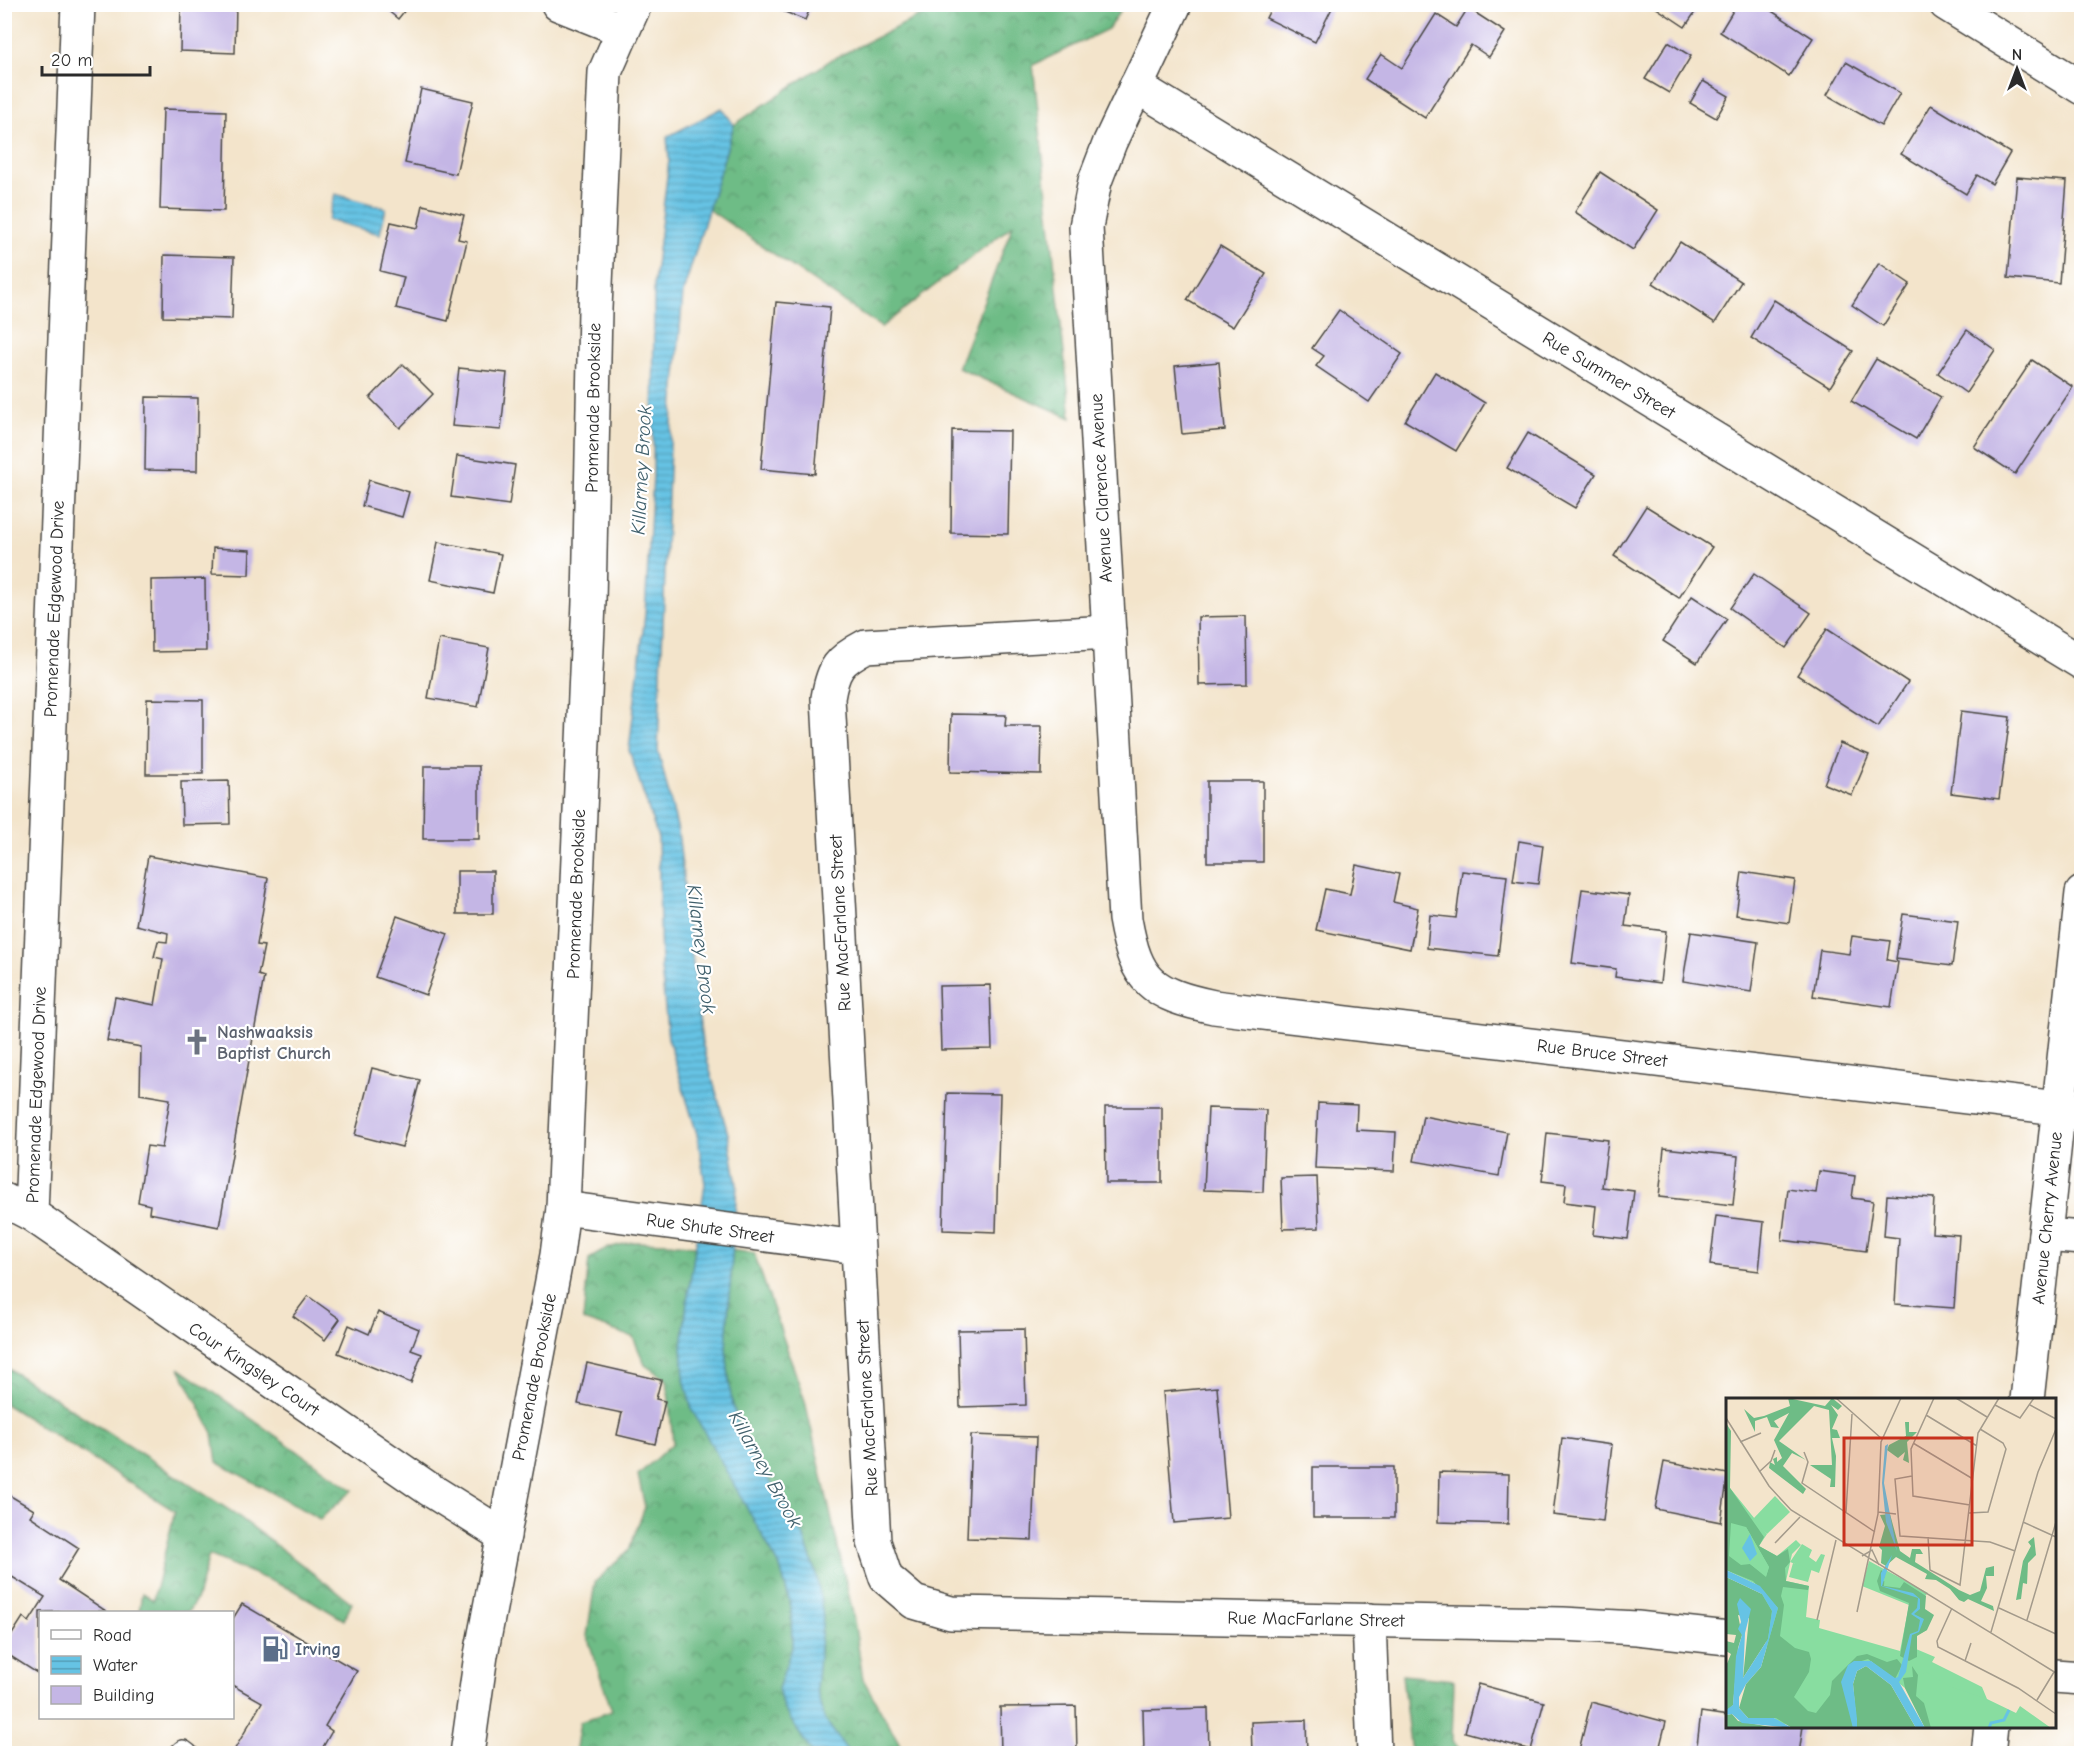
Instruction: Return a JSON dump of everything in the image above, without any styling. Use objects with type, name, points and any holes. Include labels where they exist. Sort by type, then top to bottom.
[{"type":"street","name":"Promenade Edgewood Drive","points":[[18,1207],[78,4]]},
{"type":"street","points":[[558,4],[629,17]]},
{"type":"street","name":"Avenue Clarence Avenue","points":[[1151,984],[1131,954],[1125,919],[1086,227],[1095,181],[1175,4]]},
{"type":"street","points":[[1946,4],[2082,88]]},
{"type":"street","name":"Promenade Brookside","points":[[467,1754],[481,1654],[563,1208],[589,602],[596,309],[605,72],[629,17]]},
{"type":"street","name":"Rue Summer Street","points":[[1136,86],[2082,663]]},
{"type":"street","name":"Rue MacFarlane Street","points":[[1109,632],[866,646],[845,657],[832,675],[828,698],[874,1542],[886,1578],[914,1602],[951,1613],[1369,1620],[1637,1628],[1726,1638]]},
{"type":"street","name":"Avenue Cherry Avenue","points":[[2027,1398],[2082,893]]},
{"type":"street","name":"Rue Bruce Street","points":[[1151,984],[1180,999],[1214,1006],[2058,1108]]},
{"type":"street","name":"Cour Kingsley Court","points":[[18,1207],[429,1489],[504,1536]]},
{"type":"street","name":"Rue Shute Street","points":[[563,1208],[857,1247]]},
{"type":"street","points":[[2045,1235],[2082,1238]]},
{"type":"street","points":[[1369,1620],[1374,1754]]},
{"type":"street","points":[[2056,1676],[2082,1678]]},
{"type":"street","points":[[1988,1754],[1991,1728]]},
{"type":"lane","points":[[180,1754],[183,1751],[187,1754]]},
{"type":"green space","points":[[942,5],[1124,5],[1108,29],[1033,65],[1071,418],[958,368],[1013,225],[881,327],[708,209],[734,125],[831,60]]},
{"type":"green space","points":[[632,1242],[669,1243],[754,1253],[805,1401],[853,1614],[863,1679],[903,1753],[575,1754],[580,1722],[612,1711],[587,1636],[595,1582],[629,1550],[645,1507],[638,1475],[673,1443],[667,1380],[645,1365],[633,1337],[583,1320],[589,1259],[608,1248]]},
{"type":"green space","points":[[4,1366],[234,1513],[352,1603],[344,1620],[297,1592],[209,1555],[197,1598],[189,1611],[139,1611],[142,1593],[153,1600],[175,1511],[5,1404]]},
{"type":"green space","points":[[179,1368],[353,1490],[320,1519],[217,1462],[213,1433]]},
{"type":"green space","points":[[1402,1675],[1454,1680],[1452,1741],[1463,1753],[1411,1753]]},
{"type":"water","points":[[722,108],[734,125],[683,293],[670,447],[658,750],[678,831],[702,1042],[728,1134],[737,1185],[726,1348],[731,1398],[741,1434],[803,1534],[817,1577],[823,1616],[816,1689],[824,1718],[849,1753],[812,1753],[783,1708],[778,1689],[792,1647],[791,1607],[780,1567],[692,1410],[684,1379],[682,1347],[705,1184],[697,1134],[668,1038],[661,968],[658,838],[629,750],[645,614],[653,475],[654,283],[669,160],[667,137]]},
{"type":"water","points":[[335,194],[386,208],[380,234],[328,220]]},
{"type":"building","points":[[181,4],[236,4],[235,53],[180,51]]},
{"type":"building","points":[[380,4],[410,4],[398,19]]},
{"type":"building","points":[[765,4],[812,4],[805,20]]},
{"type":"building","points":[[1273,4],[1334,4],[1315,42],[1266,18]]},
{"type":"building","points":[[1737,4],[1761,4],[1813,38],[1789,76],[1720,32]]},
{"type":"building","points":[[1652,5],[1700,5],[1685,27]]},
{"type":"building","points":[[1468,8],[1505,32],[1489,57],[1471,45],[1425,118],[1365,79],[1381,54],[1402,68],[1436,14],[1456,27]]},
{"type":"building","points":[[1668,42],[1691,56],[1669,93],[1645,79]]},
{"type":"building","points":[[1846,62],[1900,93],[1881,126],[1827,95]]},
{"type":"building","points":[[1703,81],[1729,96],[1716,118],[1690,103]]},
{"type":"building","points":[[421,89],[473,101],[456,174],[405,163]]},
{"type":"building","points":[[1931,105],[2010,153],[1992,184],[1977,175],[1966,194],[1901,154]]},
{"type":"building","points":[[163,109],[226,111],[224,211],[160,209]]},
{"type":"building","points":[[1600,172],[1658,210],[1633,250],[1575,212]]},
{"type":"building","points":[[2017,177],[2067,181],[2059,283],[2008,278]]},
{"type":"building","points":[[423,205],[464,215],[458,239],[467,241],[448,321],[396,308],[404,277],[380,271],[391,222],[418,228]]},
{"type":"building","points":[[1680,242],[1741,282],[1715,323],[1653,283]]},
{"type":"building","points":[[1220,246],[1266,274],[1233,327],[1187,300]]},
{"type":"building","points":[[164,255],[234,257],[232,319],[163,317]]},
{"type":"building","points":[[1879,263],[1910,284],[1883,326],[1852,305]]},
{"type":"building","points":[[1774,300],[1853,351],[1830,387],[1751,338]]},
{"type":"building","points":[[776,302],[830,307],[815,474],[761,469]]},
{"type":"building","points":[[1339,310],[1402,354],[1369,402],[1316,366],[1324,356],[1312,348]]},
{"type":"building","points":[[1967,330],[1995,350],[1966,393],[1938,373]]},
{"type":"building","points":[[1876,359],[1941,397],[1916,439],[1851,401]]},
{"type":"building","points":[[2032,360],[2073,387],[2015,474],[1974,447]]},
{"type":"building","points":[[1219,362],[1225,430],[1182,434],[1175,366]]},
{"type":"building","points":[[403,364],[433,394],[400,428],[370,398]]},
{"type":"building","points":[[459,368],[507,373],[501,430],[452,426]]},
{"type":"building","points":[[1435,372],[1485,403],[1456,451],[1405,421]]},
{"type":"building","points":[[146,397],[198,398],[197,471],[145,470]]},
{"type":"building","points":[[952,430],[1010,431],[1008,534],[951,533]]},
{"type":"building","points":[[1528,433],[1596,474],[1575,508],[1507,468]]},
{"type":"building","points":[[457,456],[515,465],[509,505],[451,497]]},
{"type":"building","points":[[369,480],[409,492],[402,517],[362,506]]},
{"type":"building","points":[[1646,506],[1712,547],[1679,598],[1614,556]]},
{"type":"building","points":[[438,542],[501,554],[493,593],[430,580]]},
{"type":"building","points":[[213,548],[250,550],[249,575],[212,574]]},
{"type":"building","points":[[1754,574],[1811,613],[1786,648],[1730,608]]},
{"type":"building","points":[[205,579],[206,651],[152,652],[151,580]]},
{"type":"building","points":[[1692,596],[1727,619],[1697,663],[1663,641]]},
{"type":"building","points":[[1246,616],[1247,684],[1199,685],[1198,617]]},
{"type":"building","points":[[1827,629],[1908,682],[1878,727],[1797,675]]},
{"type":"building","points":[[439,639],[489,648],[478,707],[428,698]]},
{"type":"building","points":[[147,699],[203,700],[203,774],[146,774]]},
{"type":"building","points":[[1961,711],[2010,717],[1999,799],[1951,793]]},
{"type":"building","points":[[951,714],[1006,715],[1005,726],[1042,726],[1041,774],[950,772]]},
{"type":"building","points":[[1840,743],[1869,755],[1852,795],[1824,784]]},
{"type":"building","points":[[424,766],[479,766],[479,839],[423,839]]},
{"type":"building","points":[[229,781],[230,824],[182,825],[181,782]]},
{"type":"building","points":[[1207,781],[1263,781],[1263,862],[1207,862]]},
{"type":"building","points":[[1519,841],[1543,845],[1538,884],[1513,881]]},
{"type":"building","name":"Nashwaaksis Baptist Church","points":[[148,856],[268,878],[257,945],[264,946],[258,975],[264,977],[219,1227],[149,1213],[150,1205],[138,1202],[147,1146],[162,1148],[170,1099],[140,1094],[141,1047],[107,1041],[115,997],[155,1005],[163,959],[154,957],[158,941],[167,942],[168,933],[136,925]]},
{"type":"building","points":[[1356,865],[1399,874],[1393,902],[1418,908],[1410,949],[1316,930],[1325,889],[1350,894]]},
{"type":"building","points":[[457,871],[493,871],[493,914],[457,914]]},
{"type":"building","points":[[1462,871],[1507,876],[1498,956],[1427,948],[1430,915],[1456,918]]},
{"type":"building","points":[[1742,872],[1795,880],[1789,923],[1736,915]]},
{"type":"building","points":[[1582,889],[1629,895],[1625,926],[1666,931],[1660,983],[1615,977],[1616,969],[1572,963]]},
{"type":"building","points":[[1903,914],[1958,921],[1952,966],[1896,959]]},
{"type":"building","points":[[397,916],[448,934],[426,995],[375,977]]},
{"type":"building","points":[[1691,932],[1758,942],[1751,992],[1683,981]]},
{"type":"building","points":[[1852,936],[1890,941],[1887,960],[1898,962],[1891,1007],[1813,996],[1820,950],[1849,954]]},
{"type":"building","points":[[990,985],[992,1049],[941,1050],[939,986]]},
{"type":"building","points":[[372,1068],[420,1080],[402,1147],[355,1135]]},
{"type":"building","points":[[947,1093],[1000,1094],[996,1232],[943,1230]]},
{"type":"building","points":[[1318,1103],[1357,1105],[1356,1130],[1396,1132],[1394,1171],[1315,1168]]},
{"type":"building","points":[[1105,1107],[1162,1107],[1162,1183],[1106,1183]]},
{"type":"building","points":[[1208,1108],[1266,1110],[1263,1192],[1204,1190]]},
{"type":"building","points":[[1423,1116],[1507,1132],[1499,1176],[1414,1161]]},
{"type":"building","points":[[1547,1133],[1608,1140],[1602,1187],[1634,1191],[1628,1239],[1593,1235],[1596,1206],[1564,1202],[1566,1184],[1542,1181]]},
{"type":"building","points":[[1664,1148],[1738,1156],[1733,1205],[1659,1197]]},
{"type":"building","points":[[1819,1171],[1855,1176],[1852,1198],[1873,1201],[1866,1251],[1782,1240],[1788,1189],[1816,1193]]},
{"type":"building","points":[[1317,1177],[1319,1228],[1283,1229],[1281,1178]]},
{"type":"building","points":[[1887,1195],[1934,1198],[1932,1233],[1959,1235],[1954,1308],[1895,1304],[1899,1238],[1884,1236]]},
{"type":"building","points":[[1716,1216],[1764,1222],[1759,1271],[1710,1265]]},
{"type":"building","points":[[308,1296],[340,1319],[325,1340],[293,1316]]},
{"type":"building","points":[[378,1312],[419,1329],[411,1350],[422,1354],[411,1383],[338,1353],[349,1325],[369,1334]]},
{"type":"building","points":[[1024,1329],[1026,1405],[960,1407],[958,1330]]},
{"type":"building","points":[[587,1363],[661,1380],[656,1399],[665,1401],[655,1444],[617,1435],[622,1413],[578,1404]]},
{"type":"building","points":[[1217,1387],[1228,1518],[1174,1523],[1163,1392]]},
{"type":"building","points":[[971,1435],[1036,1437],[1032,1540],[967,1538]]},
{"type":"building","points":[[1562,1438],[1612,1445],[1603,1521],[1553,1515]]},
{"type":"building","points":[[1664,1462],[1726,1474],[1721,1522],[1655,1509]]},
{"type":"building","points":[[1313,1467],[1394,1467],[1394,1518],[1313,1518]]},
{"type":"building","points":[[1439,1472],[1509,1474],[1508,1524],[1438,1522]]},
{"type":"building","points":[[4,1492],[34,1510],[30,1516],[79,1548],[59,1580],[106,1611],[39,1611],[39,1674],[4,1652],[4,1647],[23,1617],[29,1622],[45,1597],[4,1572]]},
{"type":"building","name":"Irving","points":[[242,1604],[357,1671],[325,1726],[332,1731],[319,1754],[232,1754],[262,1702],[234,1686],[234,1617]]},
{"type":"building","points":[[1478,1684],[1544,1702],[1531,1750],[1465,1732]]},
{"type":"building","points":[[1591,1702],[1666,1722],[1658,1754],[1578,1754]]},
{"type":"building","points":[[1076,1706],[1077,1754],[1001,1754],[1000,1707]]},
{"type":"building","points":[[1208,1708],[1209,1754],[1144,1754],[1143,1710]]},
{"type":"building","points":[[1701,1712],[1726,1716],[1726,1728],[1803,1728],[1799,1754],[1696,1754]]},
{"type":"building","points":[[1306,1720],[1307,1754],[1252,1754],[1251,1722]]},
{"type":"place","name":"Nashwaaksis Baptist Church","points":[[197,1042]]},
{"type":"place","name":"Irving","points":[[275,1649]]},
{"type":"water label","name":"Killarney Brook","points":[[641,470]]},
{"type":"water label","name":"Killarney Brook","points":[[702,949]]},
{"type":"water label","name":"Killarney Brook","points":[[766,1469]]}]
